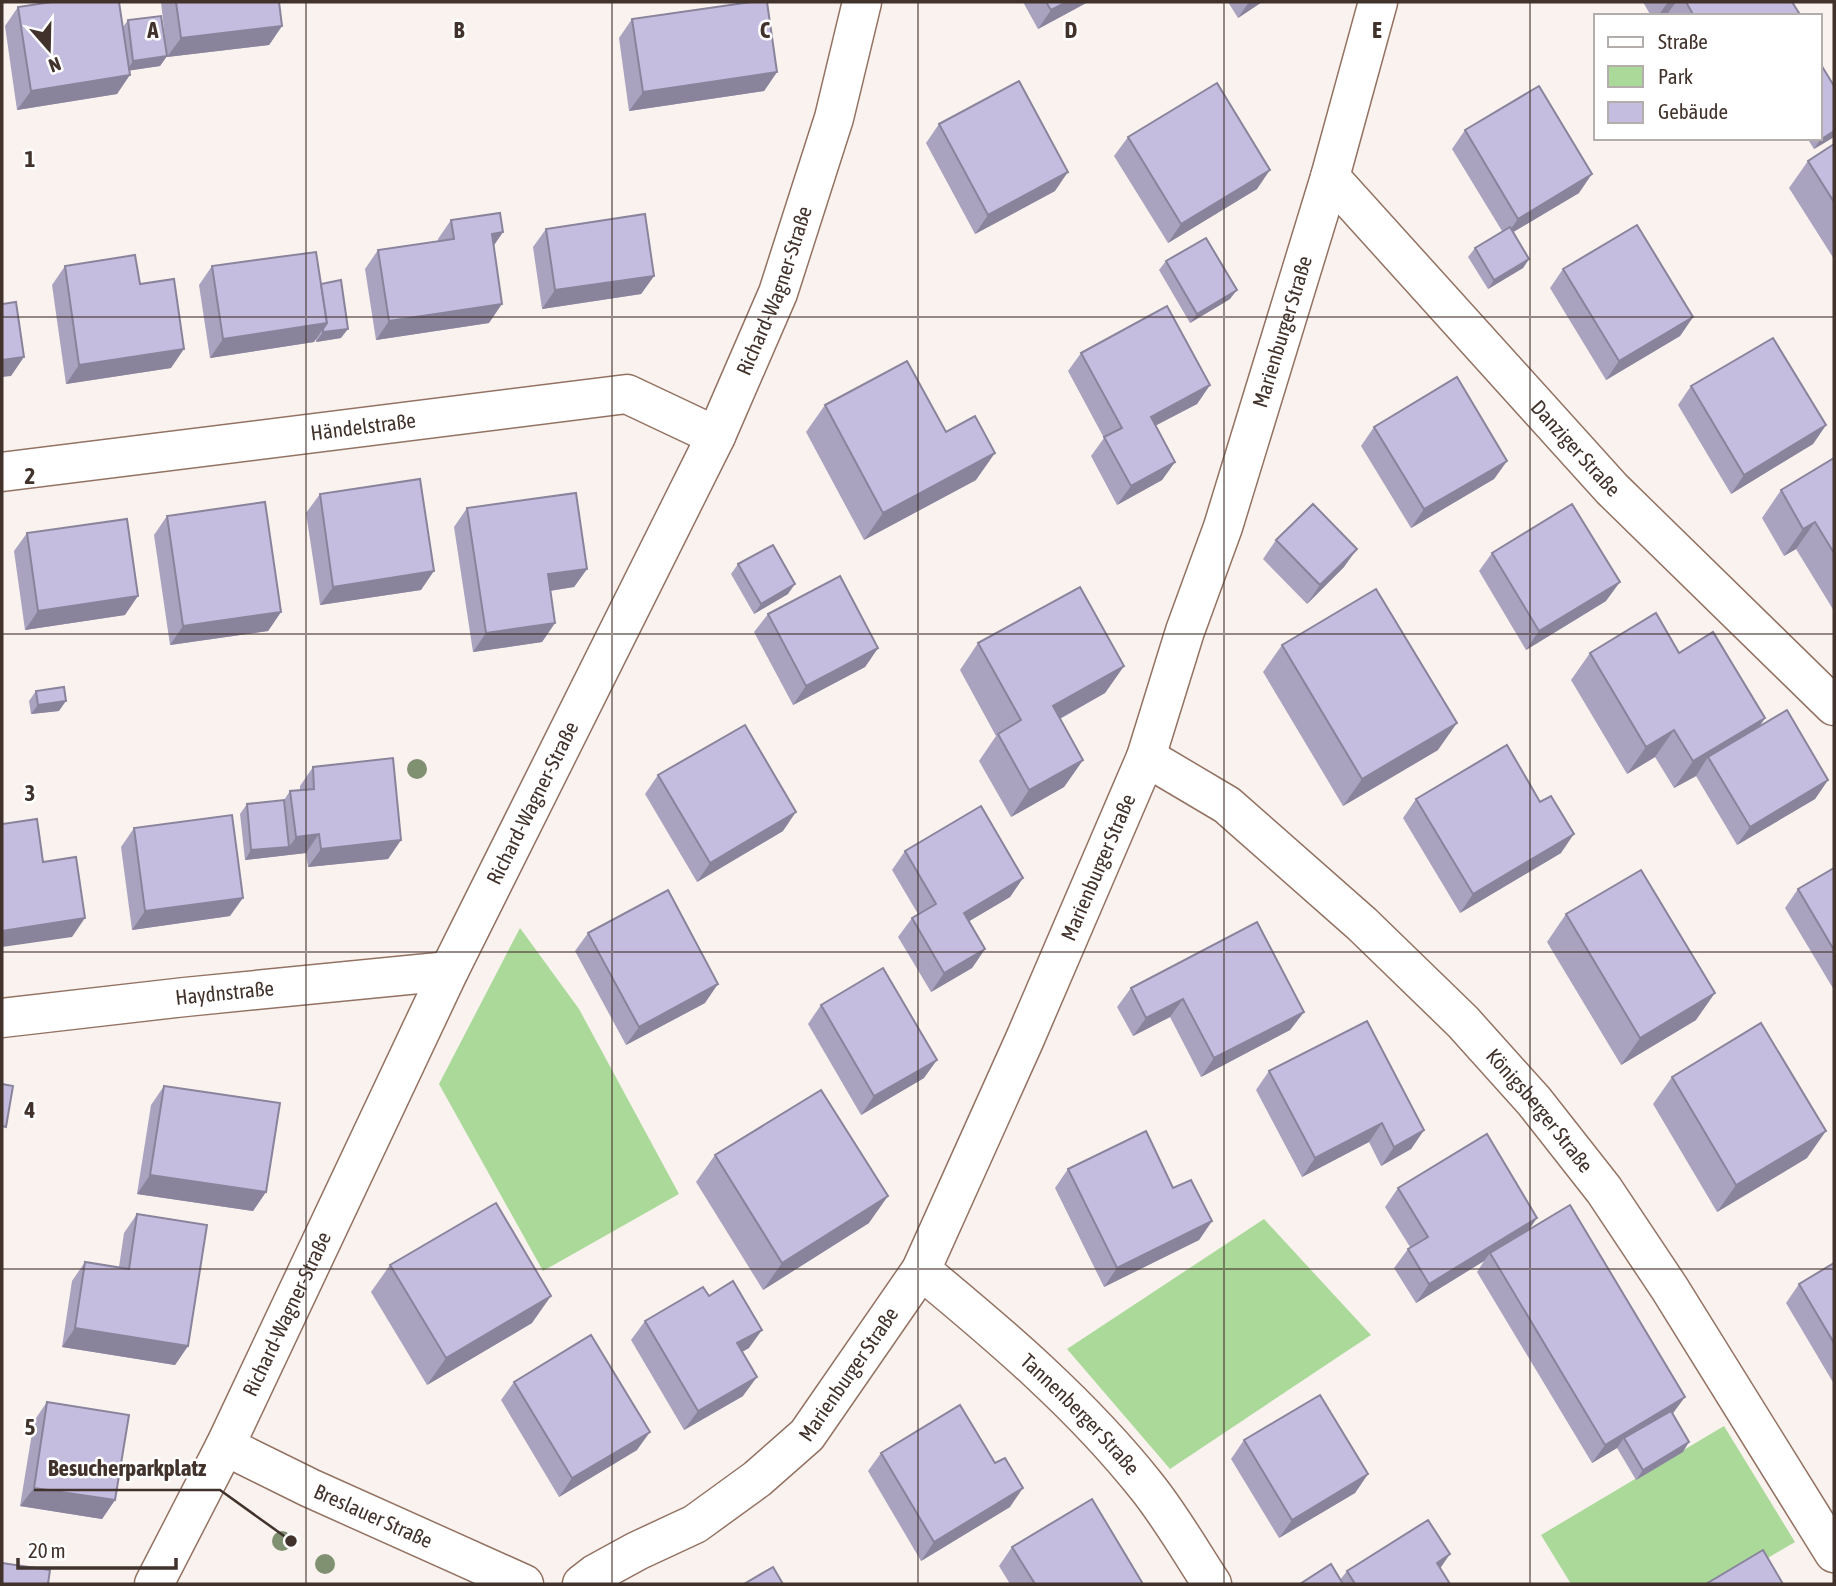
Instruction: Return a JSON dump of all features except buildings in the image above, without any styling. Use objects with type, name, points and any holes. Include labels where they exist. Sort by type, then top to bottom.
[{"type":"street","name":"Richard-Wagner-Straße","points":[[154,1584],[225,1446],[449,971],[716,436],[778,293],[834,118],[862,2]]},
{"type":"street","name":"Marienburger Straße","points":[[582,1584],[638,1551],[695,1524],[757,1479],[807,1435],[921,1270],[1146,757],[1185,631],[1223,527],[1330,177],[1378,2]]},
{"type":"street","name":"Danziger Straße","points":[[1330,177],[1612,489],[1834,706]]},
{"type":"street","name":"Händelstraße","points":[[2,472],[627,394],[716,436]]},
{"type":"street","name":"Königsberger Straße","points":[[1146,757],[1227,805],[1362,924],[1463,1021],[1534,1101],[1604,1190],[1663,1278],[1834,1553]]},
{"type":"street","name":"Haydnstraße","points":[[2,1018],[449,971]]},
{"type":"street","name":"Tannenberger Straße","points":[[921,1270],[1009,1343],[1101,1435],[1149,1488],[1212,1584]]},
{"type":"street","name":"Breslauer Straße","points":[[225,1446],[310,1488],[524,1584]]},
{"type":"green space","points":[[520,928],[579,1009],[679,1194],[543,1271],[439,1084]]},
{"type":"green space","points":[[1264,1219],[1371,1335],[1170,1469],[1067,1349]]},
{"type":"green space","points":[[1724,1426],[1795,1542],[1724,1584],[1571,1584],[1541,1535]]},
{"type":"place","name":"Besucherparkplatz","points":[[291,1541]]}]
